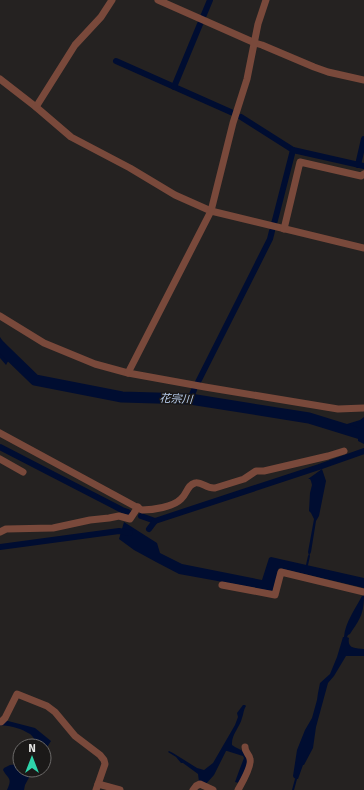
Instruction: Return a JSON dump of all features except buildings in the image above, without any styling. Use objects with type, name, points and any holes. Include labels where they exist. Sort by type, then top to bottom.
[{"type":"street","points":[[36,107],[75,45],[101,16],[112,0]]},
{"type":"street","points":[[158,0],[255,43],[328,72],[364,80]]},
{"type":"street","points":[[128,373],[211,211],[233,123],[247,79],[258,24],[266,0]]},
{"type":"street","points":[[0,79],[71,137],[130,168],[175,195],[211,211],[364,248]]},
{"type":"street","points":[[284,229],[300,162],[360,176],[364,174]]},
{"type":"street","points":[[0,316],[44,344],[95,364],[128,373],[338,409],[364,408]]},
{"type":"street","points":[[0,433],[142,510],[160,508],[181,500],[190,485],[196,482],[200,482],[210,488],[215,488],[244,479],[256,471],[264,471],[328,456],[344,450]]},
{"type":"street","points":[[0,460],[24,472]]},
{"type":"street","points":[[0,532],[6,529],[53,528],[90,520],[119,516],[130,519],[138,507]]},
{"type":"street","points":[[222,585],[275,595],[281,572],[364,592]]},
{"type":"street","points":[[0,722],[5,718],[16,694],[47,706],[55,712],[75,736],[100,755],[104,760],[105,764],[97,787],[120,790]]},
{"type":"street","points":[[238,790],[250,764],[250,758],[245,750],[245,747]]},
{"type":"street","points":[[193,790],[200,784],[214,790]]},
{"type":"water","points":[[0,337],[12,354],[6,365],[0,358]]},
{"type":"water","points":[[364,417],[364,444],[358,441],[358,436],[346,433],[347,424],[360,420]]},
{"type":"water","points":[[322,469],[326,481],[309,556],[308,552],[314,519],[309,511],[312,485],[310,479],[308,479]]},
{"type":"water","points":[[124,522],[157,543],[160,553],[182,564],[262,580],[269,558],[271,557],[364,578],[364,588],[279,568],[272,591],[179,574],[134,550],[119,539]]},
{"type":"water","points":[[364,595],[361,616],[347,637],[349,638],[350,646],[364,649],[364,656],[346,656],[328,683],[316,727],[313,748],[303,765],[298,779],[294,778],[293,776],[297,750],[305,730],[312,718],[320,683],[330,674],[344,637],[348,621]]},
{"type":"water","points":[[243,705],[246,706],[232,741],[232,745],[244,752],[248,759],[246,768],[239,783],[235,782],[244,758],[243,756],[227,751],[214,775],[206,784],[199,782],[198,774],[168,752],[173,753],[197,768],[204,770],[213,763],[235,725],[238,717],[237,713]]},
{"type":"water","points":[[0,721],[8,721],[35,728],[47,738],[34,738],[30,734],[14,727],[0,726]]},
{"type":"water","points":[[12,765],[12,778],[29,778],[24,790],[7,790],[10,781],[3,770]]},
{"type":"waterway","points":[[174,87],[210,0]]},
{"type":"waterway","points":[[116,61],[233,113]]},
{"type":"waterway","points":[[241,117],[293,150]]},
{"type":"waterway","points":[[358,165],[364,139]]},
{"type":"waterway","points":[[274,224],[293,150],[364,166]]},
{"type":"waterway","points":[[198,382],[270,239],[272,231]]},
{"type":"waterway","name":"花宗川","points":[[0,346],[35,380],[122,397],[190,399],[309,418],[364,435]]},
{"type":"waterway","points":[[190,399],[194,390]]},
{"type":"waterway","points":[[0,447],[128,512]]},
{"type":"waterway","points":[[149,529],[155,521],[364,451]]},
{"type":"waterway","points":[[141,516],[155,521]]},
{"type":"waterway","points":[[0,547],[119,531],[130,533]]},
{"type":"waterway","points":[[307,565],[309,556]]},
{"type":"waterway","points":[[293,790],[296,779]]}]
